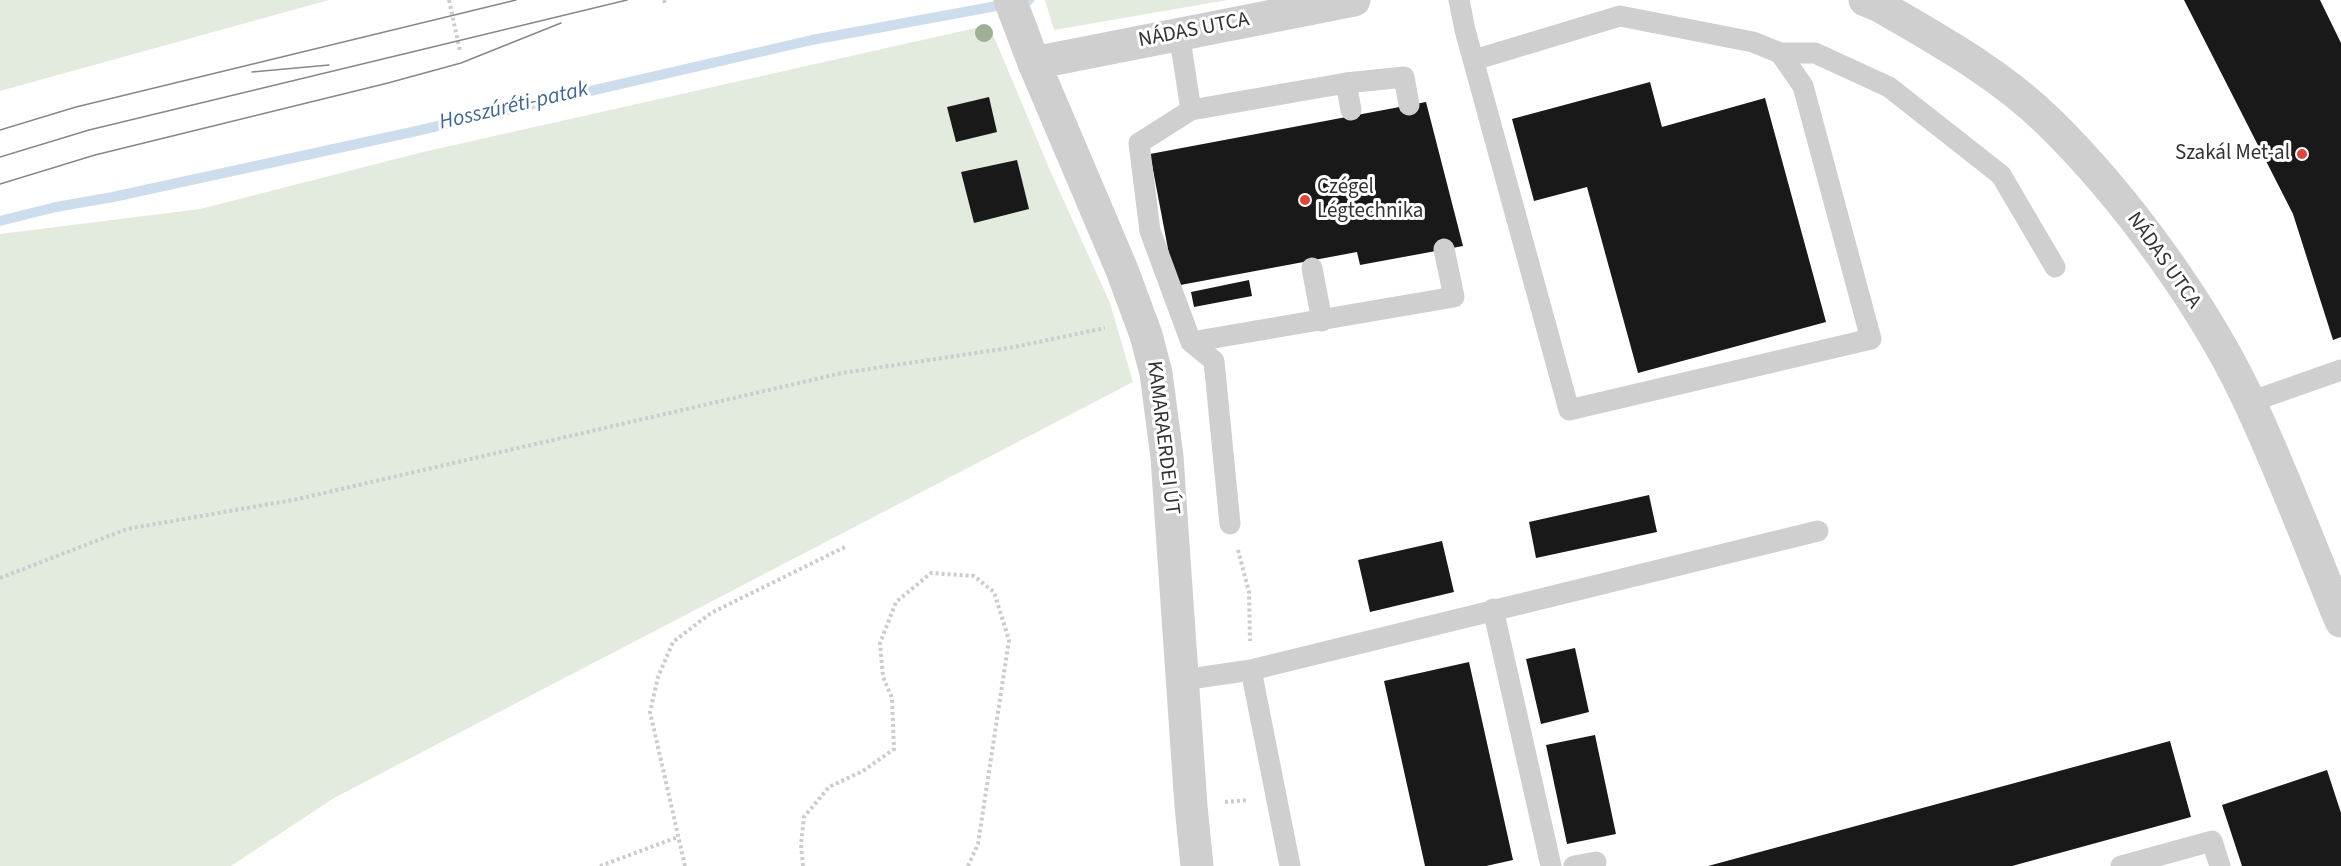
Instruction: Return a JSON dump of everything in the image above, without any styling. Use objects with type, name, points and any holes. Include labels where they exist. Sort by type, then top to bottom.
[{"type":"street","name":"NÁDAS UTCA","points":[[1034,63],[1354,0]]},
{"type":"street","name":"NÁDAS UTCA","points":[[1865,0],[1880,6],[1969,58],[2047,120],[2114,192],[2194,303],[2250,402],[2341,621]]},
{"type":"street","name":"KAMARAERDEI ÚT","points":[[1015,13],[1140,320],[1156,373],[1162,410],[1197,866]]},
{"type":"lane","points":[[1459,0],[1569,410],[1871,339],[1803,86],[1780,53]]},
{"type":"lane","points":[[1474,60],[1620,16],[1753,42],[1780,53],[1815,53],[1888,87],[2001,175],[2055,267]]},
{"type":"lane","points":[[1179,33],[1191,110]]},
{"type":"lane","points":[[1230,524],[1214,361],[1191,342],[1150,231],[1139,143],[1191,110],[1346,83],[1404,77],[1409,105]]},
{"type":"lane","points":[[1346,83],[1351,110]]},
{"type":"lane","points":[[1191,342],[1454,297],[1444,249]]},
{"type":"lane","points":[[1312,268],[1323,321]]},
{"type":"lane","points":[[2250,402],[2341,370]]},
{"type":"lane","points":[[1183,680],[1251,670],[1818,531]]},
{"type":"lane","points":[[1493,609],[1551,866]]},
{"type":"lane","points":[[1251,670],[1290,866]]},
{"type":"lane","points":[[2121,866],[2212,841],[2220,866]]},
{"type":"lane","points":[[1574,866],[1596,862]]},
{"type":"path","points":[[449,0],[460,51]]},
{"type":"path","points":[[0,578],[128,529],[298,499],[842,373],[1009,348],[1140,320]]},
{"type":"path","points":[[1230,524],[1249,592],[1251,670]]},
{"type":"path","points":[[685,866],[650,712],[658,677],[673,642],[711,613],[847,546]]},
{"type":"path","points":[[803,866],[801,845],[804,817],[829,787],[863,771],[894,749],[892,698],[883,677],[879,643],[896,602],[931,573],[974,576],[994,592],[1009,640],[978,844],[968,866]]},
{"type":"path","points":[[1191,806],[1278,797]]},
{"type":"path","points":[[600,866],[678,837]]},
{"type":"shaded area","points":[[0,0],[329,0],[0,91]]},
{"type":"shaded area","points":[[1045,0],[1228,0],[1054,30]]},
{"type":"shaded area","points":[[989,25],[1049,168],[1110,303],[1133,382],[334,798],[231,866],[0,866],[0,234],[200,209],[423,152]]},
{"type":"building","name":"Szakál Met-al","points":[[2184,0],[2320,0],[2341,43],[2341,337],[2333,340],[2293,214]]},
{"type":"building","points":[[1650,82],[1662,127],[1765,98],[1826,322],[1638,373],[1587,187],[1534,201],[1512,119]]},
{"type":"building","points":[[989,97],[997,132],[956,142],[947,107]]},
{"type":"building","name":"Czégel Légtechnika","points":[[1426,102],[1463,246],[1360,265],[1357,252],[1175,286],[1150,154]]},
{"type":"building","points":[[1017,160],[1029,209],[974,223],[961,172]]},
{"type":"building","points":[[1249,280],[1252,296],[1194,307],[1191,292]]},
{"type":"building","points":[[1649,495],[1657,532],[1536,558],[1529,522]]},
{"type":"building","points":[[1442,541],[1454,592],[1370,612],[1358,560]]},
{"type":"building","points":[[1575,648],[1589,712],[1541,724],[1526,659]]},
{"type":"building","points":[[1469,662],[1513,860],[1486,866],[1425,866],[1384,681]]},
{"type":"building","points":[[1595,735],[1616,834],[1567,844],[1546,745]]},
{"type":"building","points":[[2170,741],[2191,817],[2012,866],[1708,866]]},
{"type":"building","points":[[2327,770],[2341,813],[2341,866],[2242,866],[2222,805]]},
{"type":"waterway","name":"Hosszúréti-patak","points":[[0,221],[56,207],[113,197],[412,132],[812,40],[1029,0]]},
{"type":"tram line","points":[[0,130],[76,107],[516,0]]},
{"type":"tram line","points":[[0,157],[89,130],[627,0]]},
{"type":"tram line","points":[[0,184],[95,155],[461,63],[561,23]]},
{"type":"tram line","points":[[252,72],[329,65]]},
{"type":"place","name":"Szakál Met-al","points":[[2302,154]]},
{"type":"place","name":"Czégel Légtechnika","points":[[1305,200]]}]
